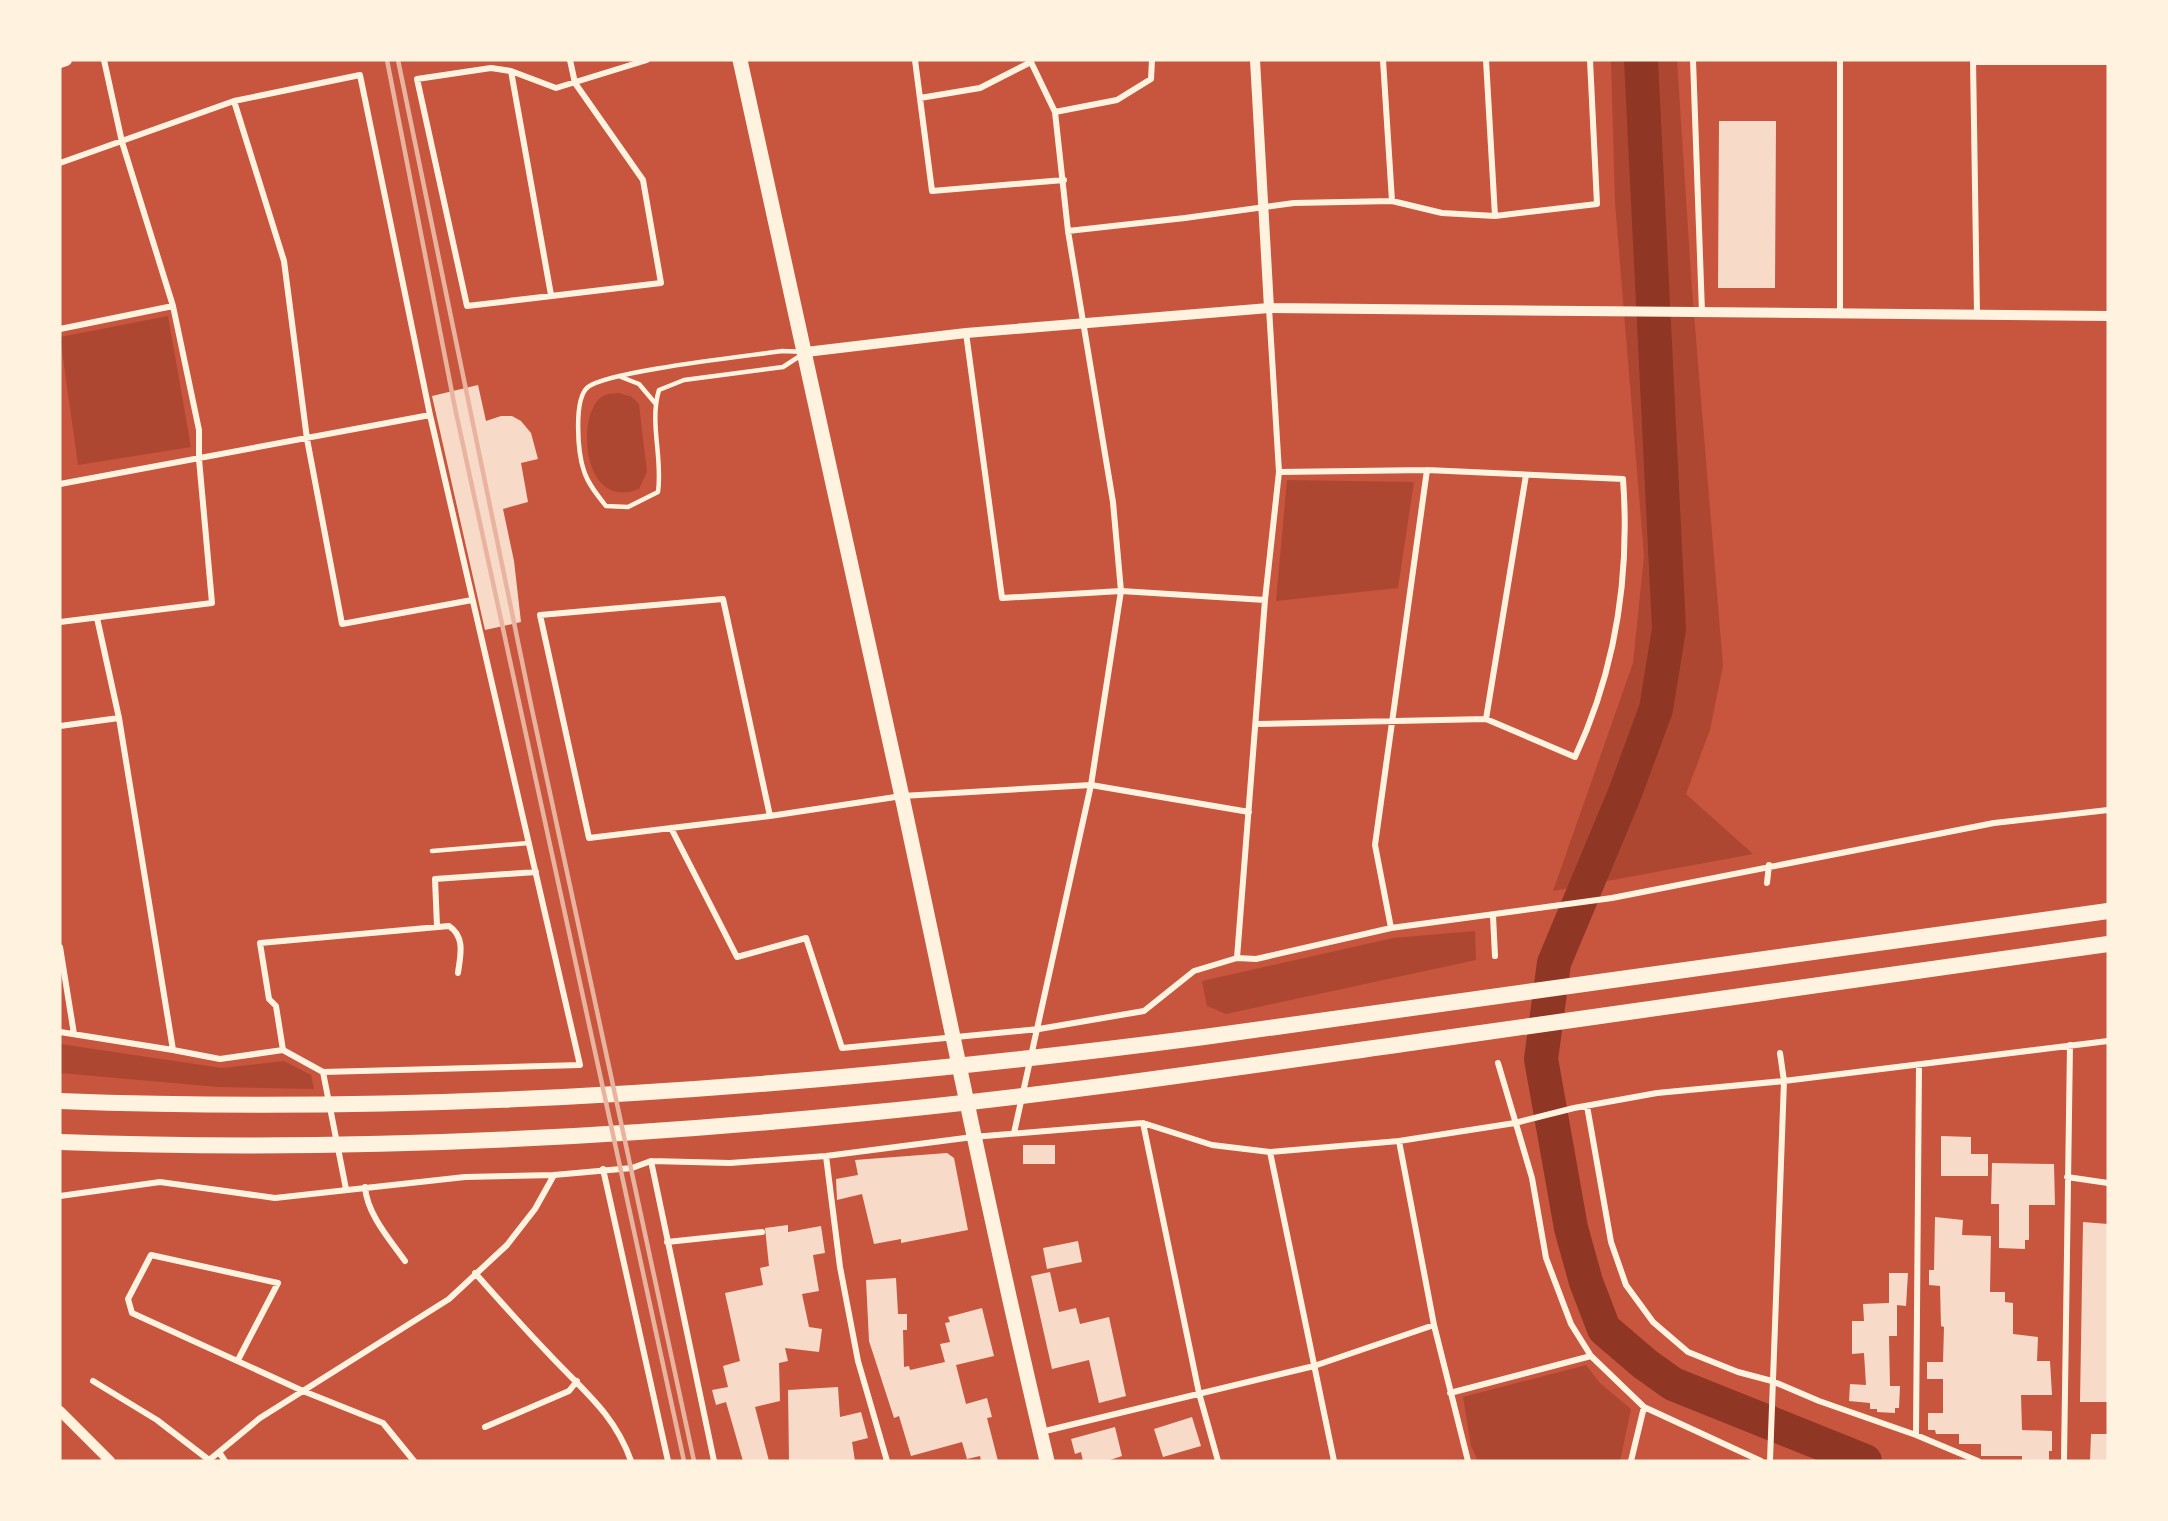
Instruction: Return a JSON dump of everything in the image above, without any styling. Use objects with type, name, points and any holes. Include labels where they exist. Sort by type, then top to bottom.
[{"type":"highway","points":[[60,1101],[160,1105],[530,1098],[731,1086],[1058,1056],[2108,911]]},
{"type":"highway","points":[[60,1142],[289,1147],[495,1141],[686,1129],[858,1114],[1207,1071],[2108,944]]},
{"type":"main road","points":[[60,62],[66,60]]},
{"type":"main road","points":[[740,60],[767,188],[806,352],[834,493],[902,796],[973,1137],[1047,1461]]},
{"type":"street","points":[[60,622],[212,603],[199,459],[199,430],[173,306],[122,142],[104,60]]},
{"type":"street","points":[[570,60],[575,83],[643,180],[661,283],[468,306],[417,79],[491,68],[511,71],[556,88],[575,83],[647,60]]},
{"type":"street","points":[[915,60],[932,191],[1064,180]]},
{"type":"street","points":[[1055,112],[1117,100],[1151,79],[1152,60]]},
{"type":"street","points":[[1237,958],[1265,600],[1279,472],[1255,60]]},
{"type":"street","points":[[1383,60],[1392,201]]},
{"type":"street","points":[[1486,60],[1495,216]]},
{"type":"street","points":[[1068,231],[1294,203],[1392,201],[1442,213],[1495,216],[1597,204],[1590,60]]},
{"type":"street","points":[[1693,60],[1702,312]]},
{"type":"street","points":[[1840,60],[1840,313]]},
{"type":"street","points":[[920,98],[980,88],[1030,61],[1055,112],[1068,231],[1113,502],[1121,591],[1091,785],[1039,1029],[1014,1133]]},
{"type":"street","points":[[1977,314],[1973,61],[2106,61]]},
{"type":"street","points":[[511,71],[551,295]]},
{"type":"street","points":[[60,163],[122,142],[178,119],[234,101],[360,75],[430,415],[580,1065],[323,1072],[283,1050],[220,1059],[60,1032]]},
{"type":"street","points":[[234,101],[284,261],[307,439],[342,624],[472,600]]},
{"type":"street","points":[[60,328],[173,306]]},
{"type":"street","points":[[806,352],[966,333],[1269,308],[2108,315]]},
{"type":"street","points":[[966,333],[1002,598],[1121,591],[1265,600]]},
{"type":"street","points":[[60,484],[430,415]]},
{"type":"street","points":[[1256,724],[1486,719],[1575,757],[1614,649],[1625,555],[1623,479],[1427,470],[1279,472]]},
{"type":"street","points":[[1391,928],[1375,845],[1390,721],[1427,470]]},
{"type":"street","points":[[1486,719],[1526,475]]},
{"type":"street","points":[[770,816],[723,599],[540,615],[589,838],[770,816],[902,796],[1091,785],[1249,812]]},
{"type":"street","points":[[97,618],[119,718],[173,1050]]},
{"type":"street","points":[[60,726],[119,718]]},
{"type":"street","points":[[671,828],[737,957],[806,938],[842,1048],[1039,1029],[1144,1011],[1194,971],[1237,958],[1256,959],[1391,928],[1493,916],[1612,898],[1994,822],[2108,810]]},
{"type":"street","points":[[1767,883],[1769,865]]},
{"type":"street","points":[[437,926],[435,879],[536,872]]},
{"type":"street","points":[[1493,916],[1495,956]]},
{"type":"street","points":[[283,1050],[276,1006],[269,999],[260,943],[449,926],[455,930],[461,943],[458,973]]},
{"type":"street","points":[[60,947],[74,1034]]},
{"type":"street","points":[[60,1196],[160,1182],[275,1198],[465,1176],[554,1175],[632,1168],[651,1161],[730,1163],[826,1156],[973,1137],[1143,1123],[1212,1145],[1270,1152],[1399,1141],[1515,1123],[1574,1108],[1657,1093],[1784,1081],[2108,1041]]},
{"type":"street","points":[[2064,1461],[2070,1045]]},
{"type":"street","points":[[1770,1461],[1784,1081],[1780,1053]]},
{"type":"street","points":[[1498,1064],[1533,1178],[1550,1268],[1571,1324],[1591,1356],[1644,1407],[1761,1461]]},
{"type":"street","points":[[1916,1435],[1919,1065]]},
{"type":"street","points":[[323,1072],[346,1189]]},
{"type":"street","points":[[1587,1106],[1611,1242],[1626,1285],[1653,1322],[1688,1352],[1916,1435],[1978,1461]]},
{"type":"street","points":[[1143,1123],[1199,1393],[1218,1461]]},
{"type":"street","points":[[1399,1141],[1434,1325],[1468,1461]]},
{"type":"street","points":[[1270,1152],[1334,1461]]},
{"type":"street","points":[[826,1156],[840,1268],[858,1361],[887,1461]]},
{"type":"street","points":[[651,1161],[714,1461]]},
{"type":"street","points":[[603,1169],[668,1461]]},
{"type":"street","points":[[93,1381],[157,1420],[208,1460],[260,1418],[353,1358],[430,1313],[507,1245],[535,1209],[554,1175]]},
{"type":"street","points":[[2067,1177],[2108,1183]]},
{"type":"street","points":[[365,1187],[376,1218],[405,1261]]},
{"type":"street","points":[[667,1242],[762,1232]]},
{"type":"street","points":[[238,1360],[278,1283],[151,1255],[128,1299],[132,1312],[303,1391],[383,1423],[414,1461]]},
{"type":"street","points":[[475,1274],[598,1403],[627,1450],[631,1461]]},
{"type":"street","points":[[1040,1432],[1314,1366],[1434,1325]]},
{"type":"street","points":[[1450,1393],[1591,1356]]},
{"type":"street","points":[[485,1427],[569,1391],[577,1381]]},
{"type":"street","points":[[1631,1461],[1644,1407]]},
{"type":"street","points":[[60,1411],[110,1461]]},
{"type":"street","points":[[219,1452],[225,1461]]},
{"type":"lane","points":[[782,351],[806,352],[783,367],[684,380],[659,390],[655,403],[661,472],[658,492],[628,507],[606,506],[584,471],[578,424],[582,394],[589,386],[618,376],[782,351]]},
{"type":"lane","points":[[618,376],[639,384],[655,403]]},
{"type":"lane","points":[[432,851],[529,843]]},
{"type":"shaded area","points":[[1611,60],[1677,60],[1692,290],[1723,666],[1710,730],[1686,794],[1753,854],[1553,891],[1633,663],[1644,556],[1615,203]]},
{"type":"shaded area","points":[[168,316],[191,447],[78,465],[60,337]]},
{"type":"shaded area","points":[[619,393],[632,397],[639,404],[647,472],[639,489],[619,492],[605,486],[594,473],[587,436],[589,418],[595,403],[605,395]]},
{"type":"shaded area","points":[[1287,480],[1414,482],[1398,588],[1276,601]]},
{"type":"shaded area","points":[[1475,931],[1476,960],[1226,1014],[1207,1006],[1202,981],[1393,938]]},
{"type":"shaded area","points":[[60,1044],[222,1068],[284,1061],[311,1075],[314,1089],[218,1087],[60,1073]]},
{"type":"shaded area","points":[[1586,1365],[1600,1383],[1631,1409],[1620,1461],[1478,1461],[1471,1446],[1463,1397]]},
{"type":"building","points":[[1719,121],[1776,121],[1775,288],[1718,288]]},
{"type":"building","points":[[478,385],[486,421],[501,416],[512,416],[521,421],[531,433],[538,459],[521,463],[528,502],[503,509],[514,561],[521,622],[485,630],[432,396]]},
{"type":"building","points":[[1941,1136],[1971,1137],[1971,1154],[1988,1154],[1988,1176],[1941,1176]]},
{"type":"building","points":[[1023,1145],[1055,1145],[1055,1164],[1023,1164]]},
{"type":"building","points":[[947,1153],[954,1158],[968,1230],[901,1243],[901,1239],[874,1244],[862,1194],[837,1200],[836,1179],[858,1175],[855,1160]]},
{"type":"building","points":[[1992,1163],[2054,1164],[2055,1205],[2029,1205],[2029,1240],[2025,1240],[2025,1249],[1999,1248],[1999,1204],[1991,1204]]},
{"type":"building","points":[[1935,1217],[1963,1220],[1962,1235],[1991,1236],[1990,1292],[2005,1292],[2005,1302],[2013,1303],[2013,1334],[2038,1337],[2037,1361],[2050,1361],[2052,1395],[2021,1395],[2022,1430],[2052,1431],[2052,1451],[2049,1451],[2049,1461],[2022,1461],[2022,1456],[1981,1456],[1981,1444],[1959,1444],[1959,1434],[1936,1434],[1935,1430],[1928,1430],[1928,1413],[1943,1413],[1943,1379],[1927,1379],[1927,1362],[1943,1362],[1944,1327],[1941,1326],[1940,1286],[1929,1285],[1929,1270],[1934,1270]]},
{"type":"building","points":[[2083,1222],[2108,1224],[2108,1402],[2080,1402]]},
{"type":"building","points":[[788,1225],[788,1232],[821,1226],[825,1253],[813,1255],[819,1291],[802,1294],[809,1327],[822,1329],[819,1352],[785,1348],[788,1361],[779,1363],[780,1401],[755,1407],[769,1461],[743,1461],[726,1402],[716,1405],[712,1390],[728,1387],[723,1366],[740,1361],[725,1293],[763,1285],[760,1268],[769,1266],[765,1228]]},
{"type":"building","points":[[1078,1241],[1082,1262],[1047,1269],[1043,1248]]},
{"type":"building","points":[[1050,1272],[1059,1312],[1076,1308],[1080,1324],[1109,1317],[1126,1396],[1099,1403],[1089,1360],[1052,1369],[1031,1276]]},
{"type":"building","points":[[1889,1273],[1908,1273],[1906,1306],[1897,1305],[1897,1336],[1889,1336],[1890,1386],[1900,1386],[1899,1408],[1895,1408],[1895,1413],[1877,1412],[1877,1409],[1870,1409],[1870,1403],[1849,1401],[1850,1384],[1866,1385],[1864,1353],[1852,1354],[1852,1321],[1864,1321],[1863,1304],[1889,1303]]},
{"type":"building","points":[[896,1278],[898,1314],[907,1314],[907,1330],[903,1330],[904,1367],[909,1366],[910,1370],[945,1362],[940,1344],[950,1342],[945,1323],[950,1322],[948,1317],[982,1308],[994,1356],[956,1365],[966,1404],[987,1398],[992,1417],[987,1418],[998,1461],[981,1461],[980,1456],[967,1459],[962,1442],[911,1456],[899,1416],[894,1418],[869,1341],[866,1280]]},
{"type":"building","points":[[838,1387],[840,1417],[861,1412],[868,1438],[852,1442],[855,1461],[789,1461],[788,1390]]},
{"type":"building","points":[[1192,1417],[1201,1446],[1163,1457],[1154,1429]]},
{"type":"building","points":[[1115,1427],[1122,1456],[1107,1461],[1083,1461],[1081,1452],[1075,1454],[1071,1439]]},
{"type":"building","points":[[2091,1434],[2108,1434],[2108,1461],[2090,1461]]},
{"type":"waterway","points":[[1641,60],[1669,629],[1656,709],[1625,793],[1554,963],[1541,1059],[1571,1228],[1586,1282],[1604,1329],[1645,1364],[1673,1384],[1865,1461]]},
{"type":"railway","points":[[387,60],[455,408],[684,1461]]},
{"type":"railway","points":[[398,60],[531,705],[694,1461]]}]
